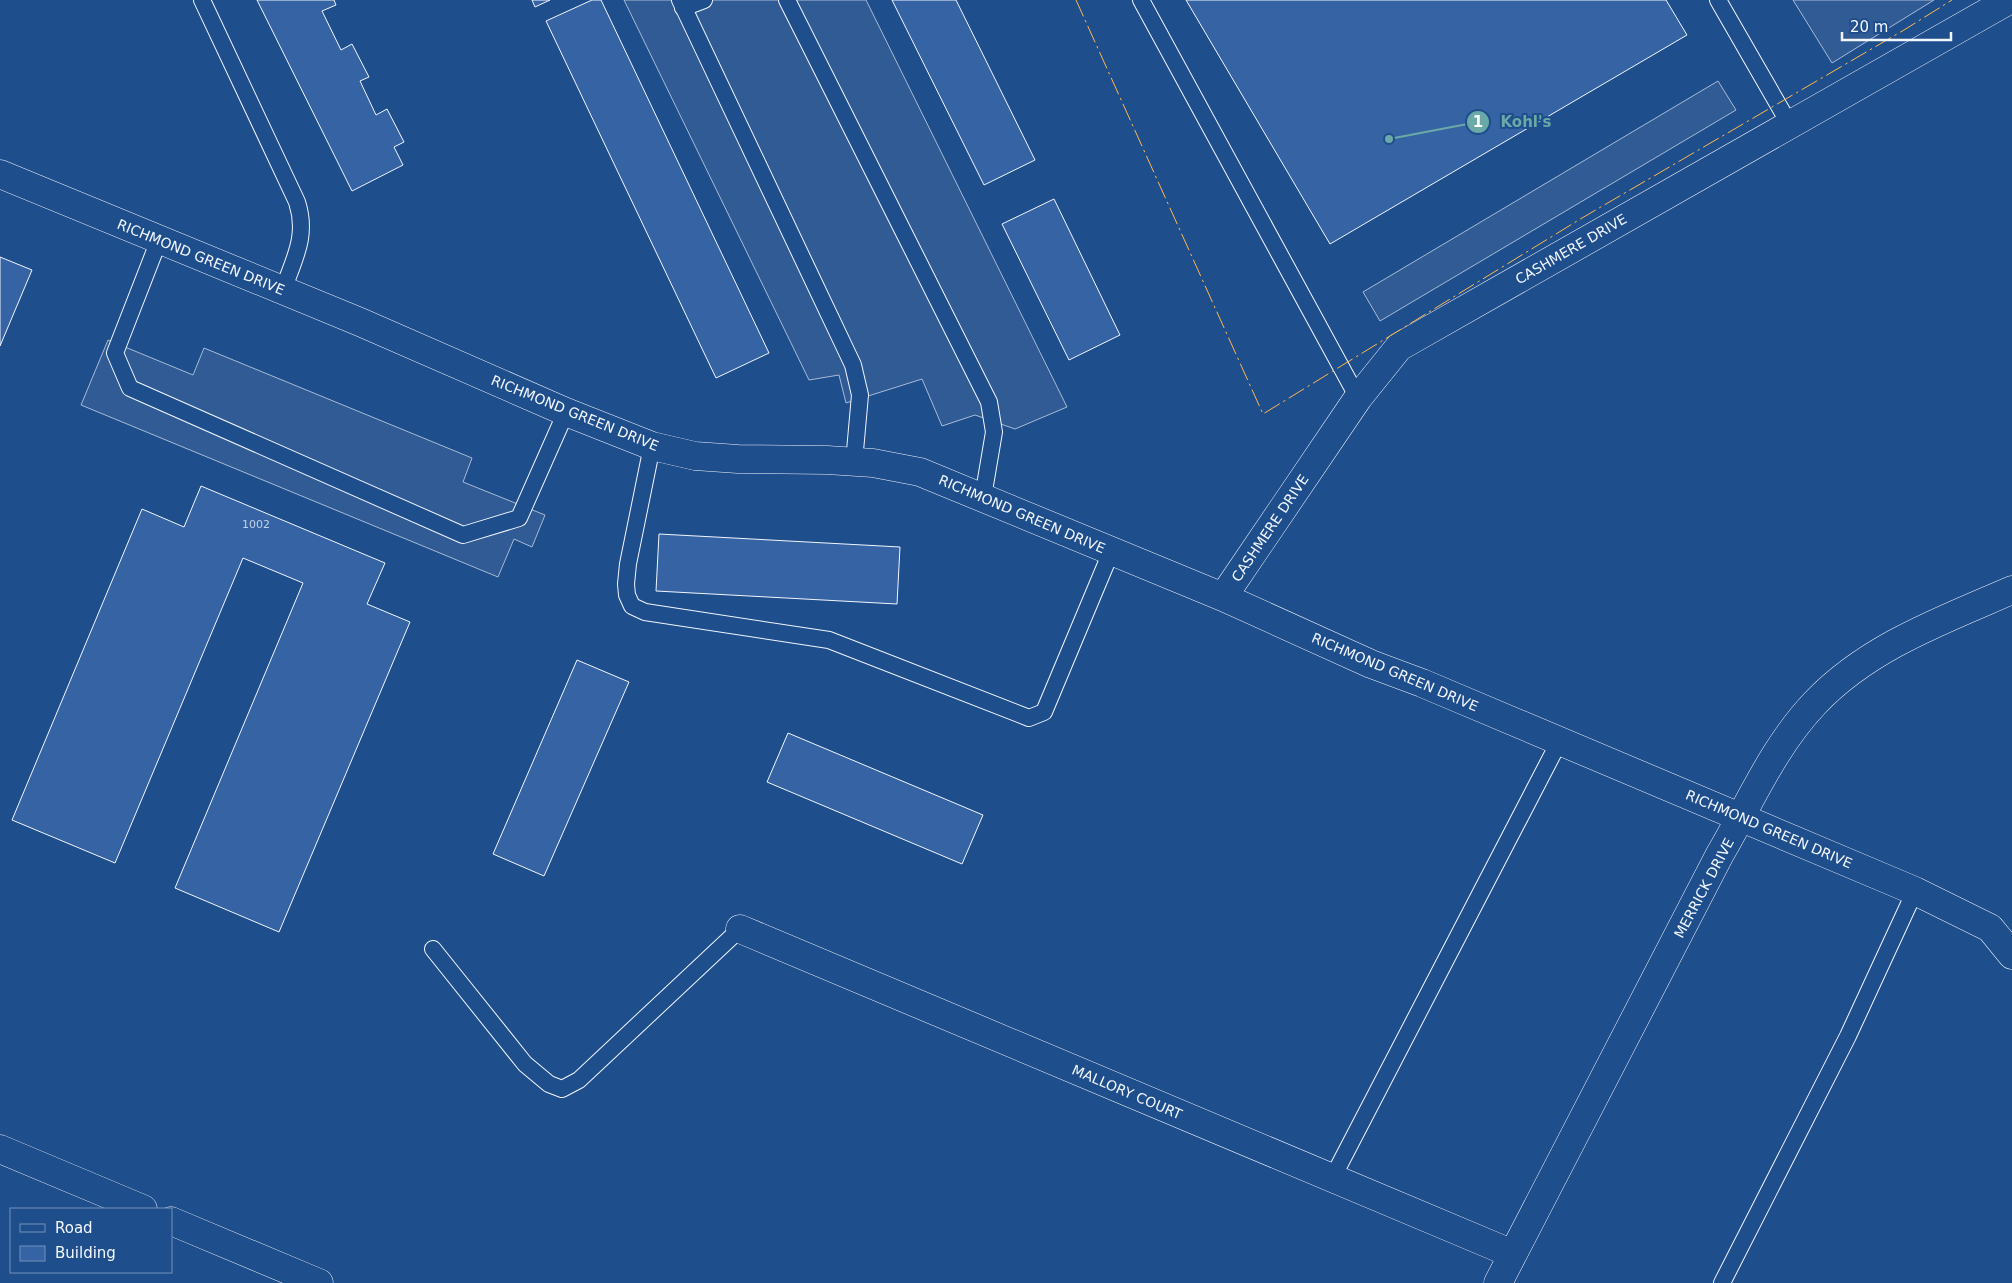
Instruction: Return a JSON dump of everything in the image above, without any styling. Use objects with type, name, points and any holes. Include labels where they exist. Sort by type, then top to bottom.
[{"type":"street","name":"CASHMERE DRIVE","points":[[1223,598],[1358,398],[1399,347],[2009,0]]},
{"type":"street","name":"RICHMOND GREEN DRIVE","points":[[0,174],[360,322],[566,412],[652,446],[695,456],[873,463],[920,472],[1223,598],[1371,664],[1422,683],[1916,890],[1990,928],[2012,955]]},
{"type":"street","name":"MERRICK DRIVE","points":[[1498,1283],[1720,854],[1742,817],[1748,800],[1785,742],[1815,703],[1859,665],[1912,634],[2012,590]]},
{"type":"street","name":"MALLORY COURT","points":[[740,929],[1513,1254]]},
{"type":"street","points":[[0,1149],[141,1208]]},
{"type":"street","points":[[172,1221],[319,1283]]},
{"type":"lane","points":[[202,0],[297,202],[302,217],[300,243],[283,290]]},
{"type":"lane","points":[[704,0],[682,4],[853,365],[860,395],[854,462]]},
{"type":"lane","points":[[787,0],[989,402],[994,432],[983,497]]},
{"type":"lane","points":[[1142,0],[1358,398]]},
{"type":"lane","points":[[1718,0],[1790,124]]},
{"type":"lane","points":[[159,240],[115,353],[130,388],[463,535],[519,518],[566,412]]},
{"type":"lane","points":[[652,446],[628,564],[627,595],[632,606],[645,612],[829,640],[1028,718],[1044,712],[1111,552]]},
{"type":"lane","points":[[1333,1177],[1559,742]]},
{"type":"lane","points":[[1722,1283],[1848,1036],[1916,890]]},
{"type":"lane","points":[[433,950],[525,1064],[548,1084],[562,1089],[579,1080],[740,929]]},
{"type":"shaded area","points":[[624,0],[866,0],[1067,407],[1015,429],[975,415],[942,426],[922,379],[846,403],[839,375],[809,380]]},
{"type":"shaded area","points":[[1793,0],[1934,0],[1832,63]]},
{"type":"shaded area","points":[[1718,81],[1736,110],[1380,321],[1363,292]]},
{"type":"shaded area","points":[[108,340],[193,375],[204,348],[472,458],[463,482],[545,515],[532,547],[514,539],[498,577],[81,405]]},
{"type":"building","points":[[257,0],[334,0],[336,5],[322,11],[341,50],[352,44],[369,77],[360,81],[376,115],[387,109],[404,142],[394,147],[403,165],[352,191]]},
{"type":"building","points":[[532,0],[550,0],[535,7]]},
{"type":"building","points":[[592,0],[601,0],[769,353],[716,378],[546,21]]},
{"type":"building","points":[[892,0],[956,0],[1035,160],[984,185]]},
{"type":"building","points":[[1186,0],[1666,0],[1687,35],[1330,244]]},
{"type":"building","points":[[1054,199],[1120,335],[1069,360],[1002,224]]},
{"type":"building","points":[[0,257],[32,270],[0,346]]},
{"type":"building","points":[[201,486],[385,563],[367,604],[410,622],[279,932],[175,888],[303,583],[243,558],[115,863],[12,820],[142,509],[184,527]]},
{"type":"building","points":[[659,534],[900,547],[897,604],[656,591]]},
{"type":"building","points":[[577,660],[629,682],[544,876],[493,854]]},
{"type":"building","points":[[788,733],[983,815],[962,864],[767,782]]},
{"type":"power","points":[[1076,0],[1263,414],[1582,218],[1952,0]]},
{"type":"place","name":"Kohl's","points":[[1389,139]]}]
